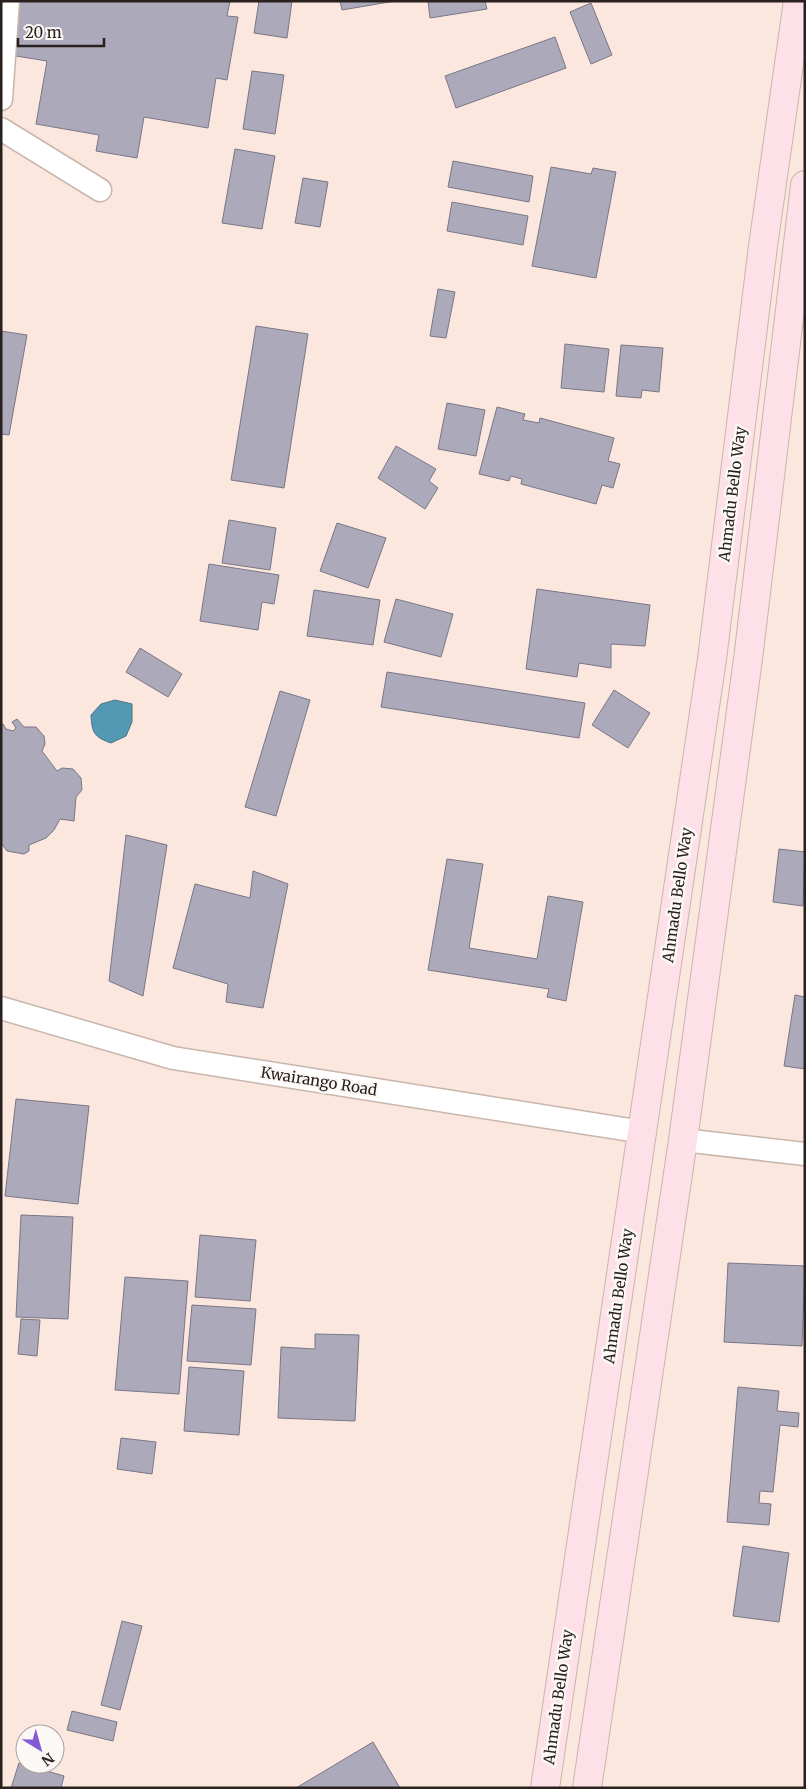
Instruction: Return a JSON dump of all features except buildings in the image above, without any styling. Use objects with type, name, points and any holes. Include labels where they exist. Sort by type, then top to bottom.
[{"type":"main road","name":"Ahmadu Bello Way","points":[[546,1779],[712,659],[763,246],[798,1]]},
{"type":"main road","points":[[546,1779],[588,1782],[683,1140],[749,649],[805,185]]},
{"type":"street","points":[[1,99],[8,1]]},
{"type":"street","points":[[1,129],[100,190]]},
{"type":"street","name":"Kwairango Road","points":[[1,1008],[172,1058],[643,1132]]},
{"type":"street","points":[[683,1140],[805,1154]]},
{"type":"water","points":[[115,700],[132,704],[132,722],[126,736],[111,743],[95,734],[91,715],[101,704]]}]
